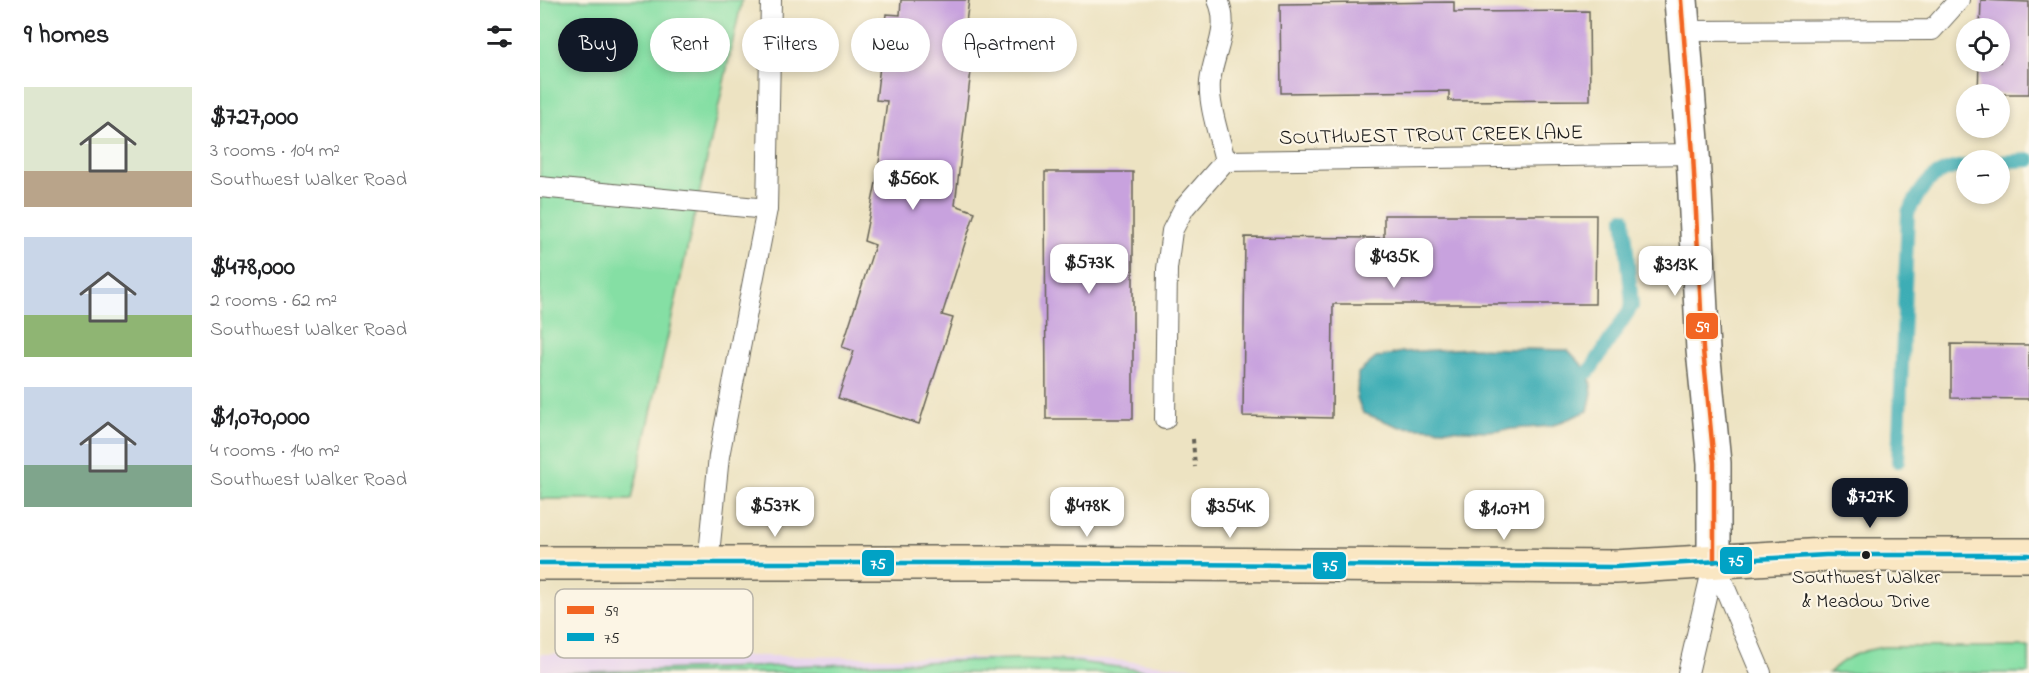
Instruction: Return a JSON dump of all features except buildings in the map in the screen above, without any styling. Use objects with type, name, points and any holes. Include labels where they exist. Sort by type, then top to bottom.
[{"type":"main road","points":[[540,563],[1615,567],[1826,555],[2029,555]]},
{"type":"street","points":[[1682,16],[1693,154],[1704,350],[1714,463],[1714,562]]},
{"type":"lane","points":[[708,564],[719,456],[767,210],[771,0]]},
{"type":"lane","points":[[1165,419],[1167,269],[1172,231],[1184,208],[1225,161],[1212,106],[1210,83],[1222,38],[1222,11],[1218,0]]},
{"type":"lane","points":[[1682,16],[1932,30],[1959,0]]},
{"type":"lane","name":"SOUTHWEST TROUT CREEK LANE","points":[[1225,161],[1693,154]]},
{"type":"lane","points":[[540,187],[767,210]]},
{"type":"lane","points":[[1688,673],[1714,562]]},
{"type":"lane","points":[[1714,562],[1761,673]]},
{"type":"shaded area","points":[[540,654],[555,654],[555,658],[753,658],[753,656],[1103,659],[1250,673],[540,673]]},
{"type":"green space","points":[[540,0],[742,0],[730,54],[730,18],[650,18],[650,72],[726,72],[632,499],[540,499]]},
{"type":"green space","points":[[1884,647],[2029,647],[2029,673],[1829,673],[1854,655]]},
{"type":"green space","points":[[1019,659],[1070,661],[1164,673],[554,673]]},
{"type":"water","points":[[1470,348],[1568,350],[1589,372],[1592,393],[1588,411],[1551,426],[1486,431],[1400,427],[1363,413],[1357,398],[1358,373],[1376,358],[1402,352]]},
{"type":"waterway","points":[[2010,161],[2029,160]]},
{"type":"waterway","points":[[1898,461],[1908,213],[1930,180],[1956,168]]},
{"type":"waterway","points":[[1589,372],[1632,306],[1624,218]]},
{"type":"transit line","name":"59","points":[[1681,0],[1693,154],[1703,350],[1714,463],[1714,562]]},
{"type":"transit line","name":"75","points":[[540,563],[1615,567],[1826,555],[2029,555]]},
{"type":"place","name":"Southwest Walker & Meadow Drive","points":[[1866,555]]}]
